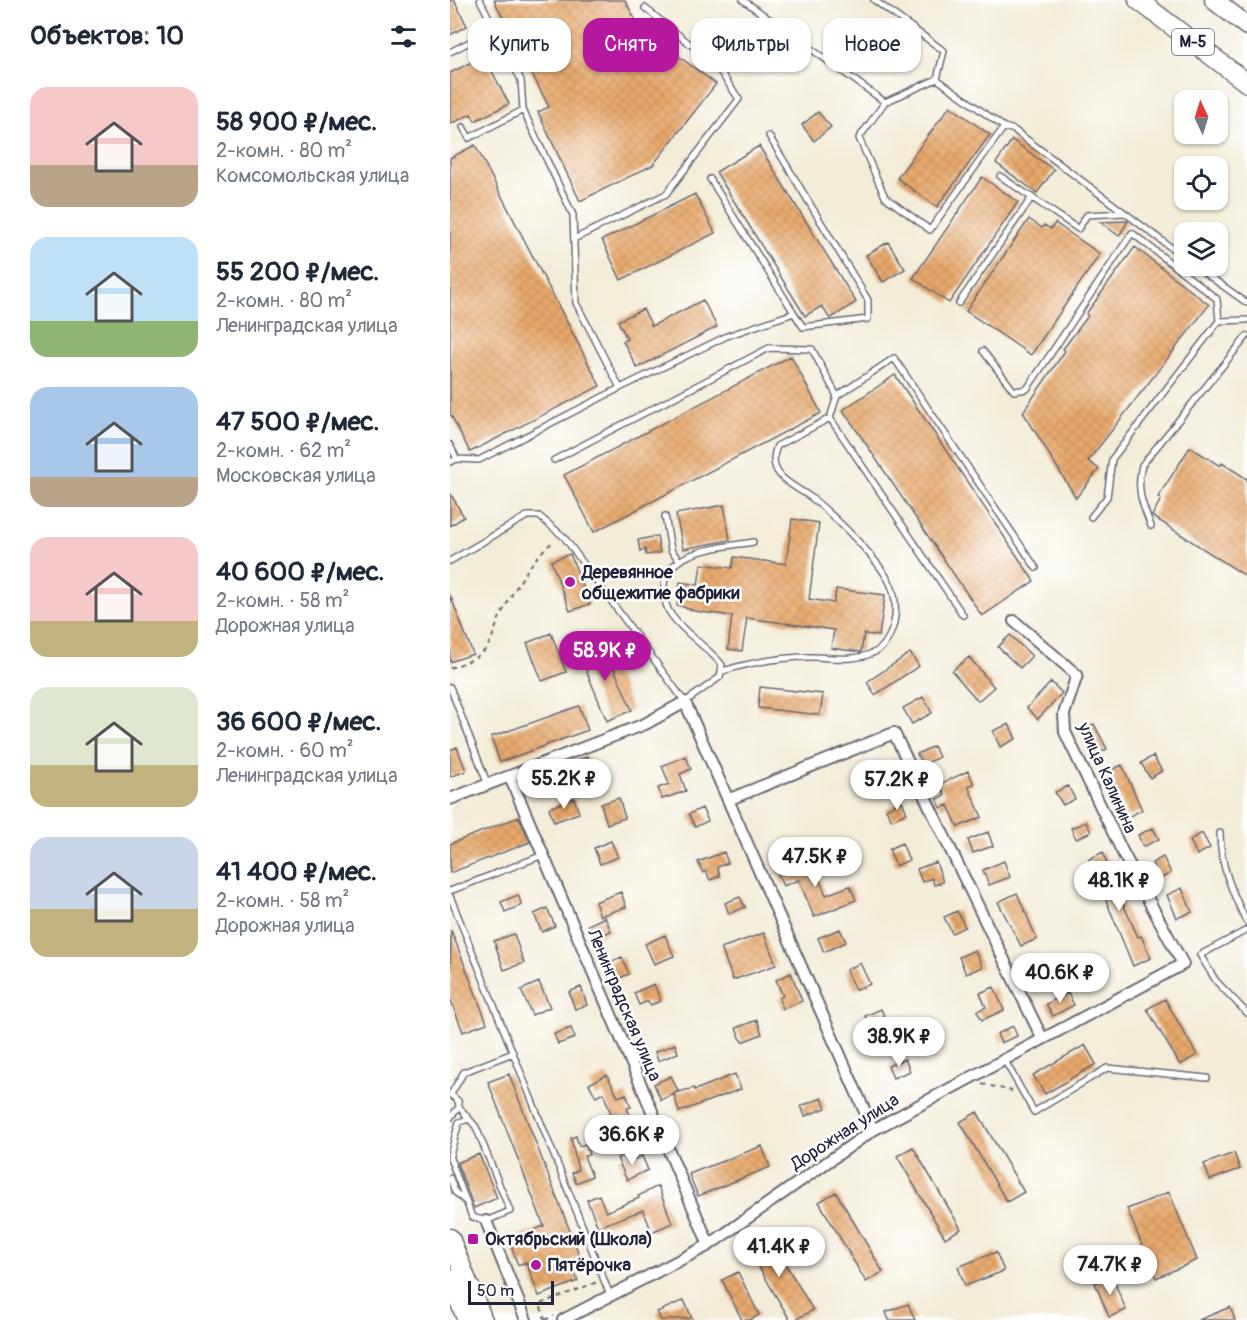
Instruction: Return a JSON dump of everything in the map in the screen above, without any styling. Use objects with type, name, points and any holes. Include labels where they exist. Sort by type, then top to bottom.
[{"type":"main road","name":"М-5","points":[[1138,0],[1247,83]]},
{"type":"main road","name":"М-5","points":[[1215,0],[1247,26]]},
{"type":"main road","points":[[450,1238],[483,1320]]},
{"type":"main road","points":[[450,1279],[467,1320]]},
{"type":"street","name":"улица Калинина","points":[[1014,621],[1077,675],[1064,714],[1065,732],[1123,853],[1183,964]]},
{"type":"street","points":[[450,799],[645,724],[686,702],[873,1130]]},
{"type":"street","points":[[730,800],[894,733],[1042,1038]]},
{"type":"street","name":"Ленинградская улица","points":[[510,777],[709,1245]]},
{"type":"street","name":"Дорожная улица","points":[[563,1320],[709,1245],[873,1130],[1183,964]]},
{"type":"street","points":[[486,1221],[526,1320]]},
{"type":"lane","points":[[480,0],[489,18]]},
{"type":"lane","points":[[743,0],[885,102]]},
{"type":"lane","points":[[874,0],[944,51],[937,79]]},
{"type":"lane","points":[[574,239],[666,194],[739,99],[715,64],[645,8]]},
{"type":"lane","points":[[450,52],[468,43]]},
{"type":"lane","points":[[517,72],[521,80],[523,110],[573,215],[576,303],[620,388]]},
{"type":"lane","points":[[937,79],[885,102],[858,138],[885,197],[930,230],[1004,127]]},
{"type":"lane","points":[[937,79],[1004,127],[1014,130],[1174,250]]},
{"type":"lane","points":[[463,127],[469,138],[523,110]]},
{"type":"lane","points":[[710,179],[803,327],[868,319],[868,300],[769,136]]},
{"type":"lane","points":[[1000,176],[1078,229],[1087,215],[1124,213]]},
{"type":"lane","points":[[959,303],[1032,197]]},
{"type":"lane","points":[[983,351],[1014,391],[1026,389],[1132,233],[1217,299],[1219,321],[1112,459],[1107,497],[1091,517]]},
{"type":"lane","points":[[1209,276],[1247,303]]},
{"type":"lane","points":[[450,462],[457,459],[479,460],[727,336],[794,313]]},
{"type":"lane","points":[[1219,321],[1247,320]]},
{"type":"lane","points":[[1151,526],[1140,498],[1138,482],[1143,465],[1247,336]]},
{"type":"lane","points":[[554,460],[769,348],[812,349],[837,396]]},
{"type":"lane","points":[[450,561],[527,516],[539,516],[561,538],[686,702],[720,677],[723,671],[747,663],[778,659],[863,657],[878,650],[887,642],[896,606],[893,589],[882,572],[845,528],[812,498],[780,476],[774,465],[773,456],[777,446],[830,418],[837,396],[894,358],[1036,568]]},
{"type":"lane","points":[[830,418],[963,615]]},
{"type":"lane","points":[[450,445],[457,459]]},
{"type":"lane","points":[[665,516],[671,550],[679,560]]},
{"type":"lane","points":[[723,671],[717,658],[672,616],[665,602],[663,586],[667,576],[679,560],[692,553],[753,542]]},
{"type":"lane","points":[[450,687],[488,785]]},
{"type":"lane","points":[[1220,833],[1220,851],[1224,867],[1247,923]]},
{"type":"lane","points":[[450,891],[543,855]]},
{"type":"lane","points":[[450,896],[611,1297]]},
{"type":"lane","points":[[1247,930],[1200,955],[1216,981],[1247,1013]]},
{"type":"lane","points":[[469,1119],[459,1122],[450,1156],[472,1217],[486,1221],[510,1211],[476,1127],[451,1094],[464,1072],[513,1053]]},
{"type":"lane","points":[[1004,1059],[1034,1112],[1107,1068],[1207,1078]]},
{"type":"lane","points":[[450,1118],[459,1107]]},
{"type":"lane","points":[[450,1178],[455,1192],[465,1201]]},
{"type":"path","points":[[450,668],[474,659],[485,651],[500,616],[531,564],[540,552],[561,538]]},
{"type":"path","points":[[983,1078],[975,1082],[1023,1094]]},
{"type":"path","points":[[545,1320],[540,1304],[604,1279]]},
{"type":"building","points":[[450,0],[454,0],[467,26],[450,35]]},
{"type":"building","points":[[494,0],[625,0],[634,18],[583,18],[583,72],[679,72],[679,57],[691,65],[691,72],[700,72],[716,84],[653,165],[580,201],[538,112],[549,107],[531,72],[571,72],[571,18],[503,18]]},
{"type":"building","points":[[468,64],[468,72],[492,72],[509,104],[475,121],[471,114],[450,124],[450,73]]},
{"type":"building","points":[[950,106],[990,135],[937,207],[897,178]]},
{"type":"building","points":[[818,112],[831,127],[814,141],[802,125]]},
{"type":"building","points":[[1012,140],[1054,170],[1037,193],[996,163]]},
{"type":"building","points":[[475,145],[600,386],[470,452],[450,413],[450,158]]},
{"type":"building","points":[[759,146],[856,302],[830,319],[822,306],[805,316],[716,172]]},
{"type":"building","points":[[982,177],[1018,202],[949,303],[913,278]]},
{"type":"building","points":[[695,194],[715,233],[621,280],[602,240]]},
{"type":"building","points":[[1029,219],[1042,228],[1044,225],[1051,229],[1055,223],[1100,254],[1031,355],[966,311]]},
{"type":"building","points":[[1128,221],[1119,236],[1100,222]]},
{"type":"building","points":[[888,242],[905,269],[883,282],[866,255]]},
{"type":"building","points":[[1135,247],[1209,305],[1088,461],[1099,469],[1076,498],[1023,412],[1065,351],[1063,349],[1088,316],[1086,314]]},
{"type":"building","points":[[703,300],[717,327],[637,368],[623,341],[627,339],[618,321],[643,309],[652,326]]},
{"type":"building","points":[[791,356],[821,413],[594,532],[564,475]]},
{"type":"building","points":[[895,375],[1034,581],[982,616],[843,410]]},
{"type":"building","points":[[1190,447],[1220,466],[1222,463],[1247,479],[1247,577],[1152,516],[1161,499],[1158,497]]},
{"type":"building","points":[[450,493],[464,517],[450,526]]},
{"type":"building","points":[[724,505],[730,540],[683,549],[676,514]]},
{"type":"building","points":[[792,519],[819,523],[809,599],[834,603],[836,589],[885,595],[879,636],[864,634],[861,652],[831,648],[834,630],[747,618],[742,651],[728,649],[732,616],[695,611],[677,605],[680,582],[698,585],[701,564],[732,568],[734,557],[786,564]]},
{"type":"building","points":[[657,536],[660,553],[646,555],[645,549],[640,551],[638,540]]},
{"type":"building","name":"Деревянное общежитие фабрики","points":[[570,554],[590,604],[570,611],[551,561]]},
{"type":"building","points":[[450,595],[473,654],[450,662]]},
{"type":"building","points":[[551,633],[566,672],[542,681],[527,643]]},
{"type":"building","points":[[1010,635],[1032,656],[1020,668],[998,647]]},
{"type":"building","points":[[603,643],[632,710],[607,721],[579,653]]},
{"type":"building","points":[[910,653],[919,666],[875,695],[867,682]]},
{"type":"building","points":[[969,657],[994,687],[978,701],[952,671]]},
{"type":"building","points":[[1051,682],[1062,693],[1038,719],[1027,708]]},
{"type":"building","points":[[760,687],[823,694],[820,715],[758,708]]},
{"type":"building","points":[[923,697],[932,713],[912,724],[903,708]]},
{"type":"building","points":[[579,706],[588,730],[500,762],[491,737]]},
{"type":"building","points":[[1009,724],[1016,739],[1000,747],[993,731]]},
{"type":"building","points":[[1094,724],[1107,749],[1092,757],[1083,729]]},
{"type":"building","points":[[934,746],[939,757],[923,765],[917,754]]},
{"type":"building","points":[[457,747],[466,771],[450,777],[450,750]]},
{"type":"building","points":[[588,756],[593,768],[567,778],[563,766]]},
{"type":"building","points":[[686,756],[691,769],[680,774],[686,791],[662,799],[658,788],[669,784],[662,766]]},
{"type":"building","points":[[1153,756],[1162,771],[1150,778],[1141,763]]},
{"type":"building","points":[[1122,765],[1142,810],[1128,817],[1109,771]]},
{"type":"building","points":[[878,769],[883,780],[870,786],[865,775]]},
{"type":"building","points":[[968,771],[974,784],[968,786],[982,817],[958,827],[948,805],[941,808],[937,799],[945,795],[940,784]]},
{"type":"building","points":[[1068,786],[1075,799],[1063,805],[1055,792]]},
{"type":"building","points":[[574,798],[579,813],[554,822],[549,808]]},
{"type":"building","points":[[619,798],[625,818],[607,824],[601,804]]},
{"type":"building","points":[[902,801],[907,813],[892,820],[886,809]]},
{"type":"building","points":[[702,808],[708,821],[695,827],[689,814]]},
{"type":"building","points":[[519,817],[530,842],[450,873],[450,844]]},
{"type":"building","points":[[1086,822],[1091,832],[1076,839],[1071,828]]},
{"type":"building","points":[[1153,828],[1159,839],[1143,847],[1138,835]]},
{"type":"building","points":[[988,832],[993,846],[973,853],[968,840]]},
{"type":"building","points":[[1202,833],[1210,848],[1197,855],[1190,840]]},
{"type":"building","points":[[611,841],[618,857],[600,864],[594,848]]},
{"type":"building","points":[[902,843],[909,860],[896,866],[889,849]]},
{"type":"building","points":[[724,852],[728,863],[717,867],[720,876],[710,880],[706,871],[703,873],[698,862]]},
{"type":"building","points":[[1103,852],[1107,863],[1105,864],[1138,937],[1141,936],[1151,958],[1133,966],[1089,859]]},
{"type":"building","points":[[1163,857],[1171,873],[1160,879],[1152,863]]},
{"type":"building","points":[[811,858],[826,895],[850,886],[856,900],[814,917],[799,880],[783,886],[777,872]]},
{"type":"building","points":[[1004,861],[1010,877],[989,885],[983,870]]},
{"type":"building","points":[[936,862],[943,882],[934,885],[932,878],[922,882],[917,869]]},
{"type":"building","points":[[1182,888],[1192,912],[1177,918],[1167,895]]},
{"type":"building","points":[[621,892],[626,907],[600,916],[595,902]]},
{"type":"building","points":[[1017,893],[1037,939],[1021,946],[998,902]]},
{"type":"building","points":[[518,895],[522,905],[505,912],[501,902]]},
{"type":"building","points":[[740,897],[745,907],[729,914],[725,903]]},
{"type":"building","points":[[547,908],[555,926],[542,932],[534,914]]},
{"type":"building","points":[[957,911],[965,927],[952,933],[944,917]]},
{"type":"building","points":[[605,917],[611,931],[595,938],[588,925]]},
{"type":"building","points":[[840,929],[846,942],[824,952],[818,938]]},
{"type":"building","points":[[451,930],[487,1023],[463,1032],[450,998]]},
{"type":"building","points":[[764,933],[776,965],[733,980],[721,948]]},
{"type":"building","points":[[514,934],[524,963],[504,970],[494,941]]},
{"type":"building","points":[[665,935],[674,956],[654,964],[645,944]]},
{"type":"building","points":[[975,950],[982,967],[966,974],[959,957]]},
{"type":"building","points":[[622,957],[629,974],[615,980],[608,963]]},
{"type":"building","points":[[1040,960],[1046,973],[1034,978],[1028,965]]},
{"type":"building","points":[[860,963],[870,984],[855,990],[846,970]]},
{"type":"building","points":[[791,973],[802,1001],[783,1009],[779,998],[783,996],[776,980]]},
{"type":"building","points":[[539,982],[550,1007],[532,1015],[521,990]]},
{"type":"building","points":[[654,984],[661,1001],[650,1005],[648,1001],[639,1005],[634,993]]},
{"type":"building","points":[[581,987],[587,1005],[575,1009],[569,992]]},
{"type":"building","points":[[994,987],[1004,1010],[982,1020],[977,1011],[986,1007],[980,993]]},
{"type":"building","points":[[1068,993],[1074,1005],[1053,1016],[1046,1004]]},
{"type":"building","points":[[1165,999],[1197,1055],[1180,1065],[1147,1009]]},
{"type":"building","points":[[881,1009],[887,1023],[872,1030],[865,1016]]},
{"type":"building","points":[[757,1020],[762,1034],[742,1042],[736,1028]]},
{"type":"building","points":[[1013,1026],[1017,1036],[1001,1043],[997,1034]]},
{"type":"building","points":[[571,1028],[575,1038],[558,1044],[554,1034]]},
{"type":"building","points":[[675,1044],[678,1053],[658,1061],[655,1052]]},
{"type":"building","points":[[1085,1045],[1096,1064],[1045,1094],[1033,1075]]},
{"type":"building","points":[[905,1059],[910,1071],[893,1078],[888,1066]]},
{"type":"building","points":[[509,1074],[580,1257],[570,1261],[578,1281],[539,1296],[526,1262],[518,1265],[509,1240],[544,1226],[488,1082]]},
{"type":"building","points":[[735,1074],[741,1089],[679,1112],[674,1094],[661,1100],[654,1084],[671,1076],[678,1091],[674,1093],[694,1088],[695,1090]]},
{"type":"building","points":[[607,1075],[618,1097],[626,1094],[631,1107],[627,1108],[634,1125],[627,1128],[629,1133],[616,1139],[609,1122],[614,1121],[603,1093],[596,1097],[589,1084]]},
{"type":"building","points":[[822,1098],[826,1108],[805,1116],[801,1106]]},
{"type":"building","points":[[977,1112],[1024,1192],[1007,1202],[960,1122]]},
{"type":"building","points":[[576,1136],[579,1146],[586,1144],[589,1155],[584,1156],[592,1176],[576,1183],[572,1173],[578,1170],[571,1138]]},
{"type":"building","points":[[762,1146],[770,1167],[698,1196],[689,1174]]},
{"type":"building","points":[[913,1147],[961,1229],[945,1238],[897,1156]]},
{"type":"building","points":[[630,1152],[633,1160],[642,1156],[648,1170],[627,1180],[617,1158]]},
{"type":"building","points":[[1234,1153],[1240,1169],[1210,1180],[1204,1164]]},
{"type":"building","points":[[479,1154],[497,1198],[474,1208],[457,1163]]},
{"type":"building","points":[[658,1186],[672,1223],[652,1232],[643,1210],[598,1227],[587,1200],[599,1195],[606,1212],[639,1198],[638,1196]]},
{"type":"building","points":[[836,1192],[883,1272],[866,1282],[819,1202]]},
{"type":"building","points":[[1169,1192],[1197,1260],[1156,1278],[1127,1209]]},
{"type":"building","points":[[767,1233],[813,1310],[795,1320],[790,1320],[746,1245]]},
{"type":"building","points":[[996,1252],[1004,1271],[965,1286],[958,1267]]},
{"type":"building","points":[[738,1272],[759,1315],[750,1320],[742,1320],[722,1280]]},
{"type":"building","points":[[1112,1276],[1126,1310],[1109,1317],[1095,1283]]},
{"type":"building","points":[[684,1300],[692,1318],[661,1320],[657,1312]]},
{"type":"building","points":[[908,1304],[915,1320],[889,1320],[886,1312]]},
{"type":"building","points":[[1230,1307],[1235,1320],[1199,1320]]},
{"type":"place","name":"Деревянное общежитие фабрики","points":[[570,582]]},
{"type":"place","name":"Октябрьский (Школа)","points":[[473,1239]]},
{"type":"place","name":"Пятёрочка","points":[[536,1265]]}]
